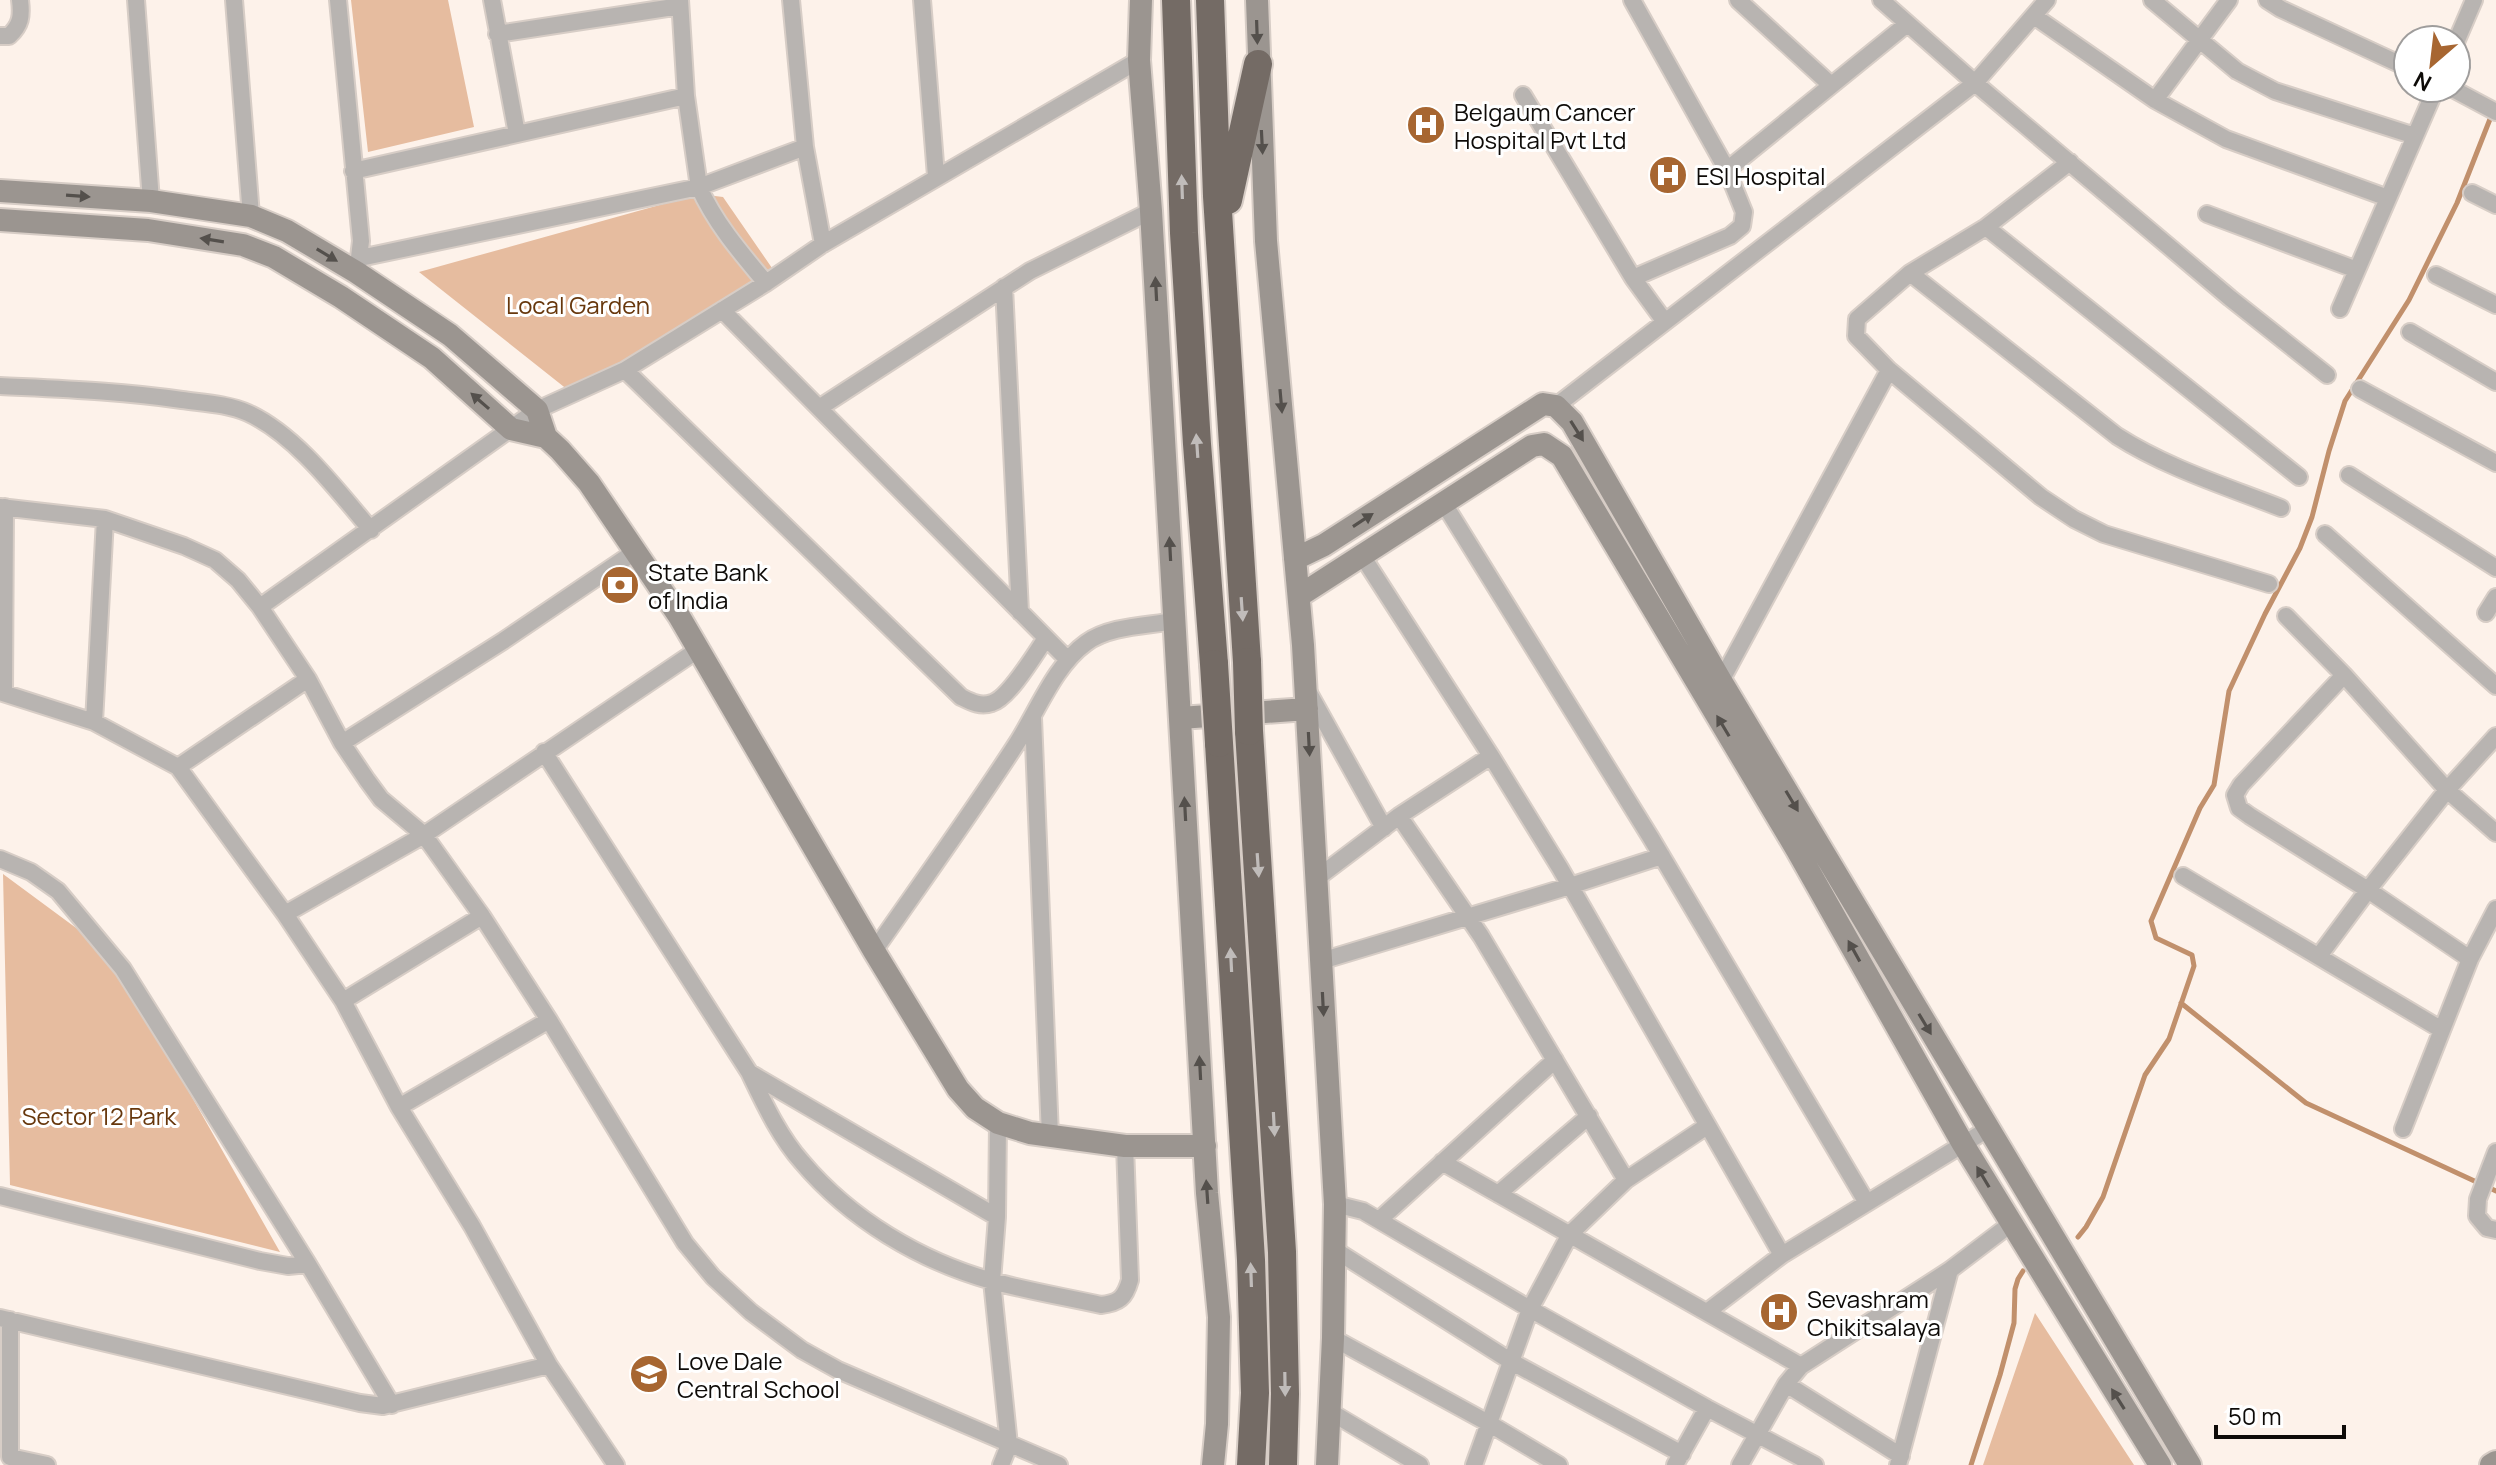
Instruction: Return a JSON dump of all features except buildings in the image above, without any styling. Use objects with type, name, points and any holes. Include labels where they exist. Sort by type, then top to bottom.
[{"type":"highway","points":[[1176,0],[1185,248],[1251,1260],[1255,1393],[1251,1465]]},
{"type":"highway","points":[[1210,0],[1217,196],[1282,1252],[1283,1465]]},
{"type":"highway","points":[[1221,237],[1258,64]]},
{"type":"street","points":[[0,36],[9,36],[19,27],[20,0]]},
{"type":"street","points":[[136,0],[151,201]]},
{"type":"street","points":[[234,0],[251,216]]},
{"type":"street","points":[[338,0],[361,241],[358,265]]},
{"type":"street","points":[[492,0],[517,134]]},
{"type":"street","points":[[791,0],[805,147],[823,244]]},
{"type":"street","points":[[922,0],[936,176]]},
{"type":"street","points":[[1141,0],[1139,60],[1151,211],[1207,1193],[1219,1317],[1213,1465]]},
{"type":"street","points":[[1257,0],[1266,241],[1307,698],[1335,1204],[1327,1465]]},
{"type":"street","points":[[1632,0],[1727,170],[1744,212],[1742,226],[1730,236],[1633,278]]},
{"type":"street","points":[[1738,0],[1831,85]]},
{"type":"street","points":[[1881,0],[2230,298],[2327,375]]},
{"type":"street","points":[[1556,406],[1975,83],[2047,0]]},
{"type":"street","points":[[2152,0],[2237,71],[2275,91],[2415,136]]},
{"type":"street","points":[[2155,100],[2229,0]]},
{"type":"street","points":[[2267,0],[2392,61]]},
{"type":"street","points":[[2464,24],[2474,0]]},
{"type":"street","points":[[497,34],[680,3],[686,96],[699,187],[726,235],[766,283]]},
{"type":"street","points":[[2034,16],[2155,100],[2226,139],[2388,198]]},
{"type":"street","points":[[1727,170],[1907,24]]},
{"type":"street","points":[[260,607],[537,410],[625,370],[823,244],[1139,60]]},
{"type":"street","points":[[1523,95],[1633,278],[1665,322]]},
{"type":"street","points":[[353,171],[686,96]]},
{"type":"street","points":[[2472,99],[2492,110]]},
{"type":"street","points":[[2340,309],[2429,104]]},
{"type":"street","points":[[358,265],[699,187],[805,147]]},
{"type":"street","points":[[2070,162],[1986,227],[1910,273],[1857,319],[1856,336],[1889,370],[2041,497],[2074,519],[2104,534],[2269,584]]},
{"type":"street","points":[[0,191],[151,201],[251,216],[358,265],[450,335],[537,410],[546,437],[589,483],[636,551],[699,649],[874,951],[958,1089],[975,1108],[998,1123],[1030,1133],[1125,1146],[1205,1146]]},
{"type":"street","points":[[2472,193],[2496,205]]},
{"type":"street","points":[[819,408],[1030,271],[1151,211]]},
{"type":"street","points":[[2207,214],[2357,270]]},
{"type":"street","points":[[0,220],[148,230],[243,245],[274,257],[432,358],[511,429],[546,437]]},
{"type":"street","points":[[1986,227],[2299,477]]},
{"type":"street","points":[[1910,273],[2117,436],[2160,461],[2281,508]]},
{"type":"street","points":[[2436,275],[2496,305]]},
{"type":"street","points":[[1004,287],[1020,612]]},
{"type":"street","points":[[722,310],[1067,659]]},
{"type":"street","points":[[2410,332],[2496,382]]},
{"type":"street","points":[[625,370],[961,697],[978,705],[994,703],[1004,695],[1046,638]]},
{"type":"street","points":[[1721,681],[1889,370]]},
{"type":"street","points":[[0,386],[120,391],[229,407],[248,413],[271,427],[303,454],[371,530]]},
{"type":"street","points":[[2360,389],[2496,463]]},
{"type":"street","points":[[1295,559],[1324,545],[1543,404],[1556,406],[1572,422],[1721,681],[2190,1465]]},
{"type":"street","points":[[1299,596],[1532,446],[1544,444],[1562,456],[1797,850],[1963,1144],[2160,1465]]},
{"type":"street","points":[[2349,475],[2496,568]]},
{"type":"street","points":[[1443,502],[1662,856],[1867,1203]]},
{"type":"street","points":[[616,1465],[549,1365],[472,1226],[399,1107],[343,1001],[285,914],[178,767],[94,722],[2,692],[3,507],[105,519],[215,560],[238,580],[308,679],[342,743],[381,799],[424,835],[482,916],[685,1243],[713,1277],[751,1312],[802,1350],[838,1370],[1059,1465]]},
{"type":"street","points":[[94,722],[105,519]]},
{"type":"street","points":[[2325,534],[2496,686]]},
{"type":"street","points":[[342,743],[503,641],[636,551]]},
{"type":"street","points":[[1361,554],[1491,756],[1570,886],[1782,1255]]},
{"type":"street","points":[[2486,613],[2496,597]]},
{"type":"street","points":[[2286,616],[2344,675],[2447,790],[2496,833]]},
{"type":"street","points":[[874,951],[1033,718],[1067,659],[1102,633],[1174,621]]},
{"type":"street","points":[[285,914],[424,835],[699,649]]},
{"type":"street","points":[[2344,675],[2241,785],[2235,795],[2239,808],[2470,959]]},
{"type":"street","points":[[178,767],[308,679]]},
{"type":"street","points":[[1180,718],[1307,698]]},
{"type":"street","points":[[1307,698],[1384,828]]},
{"type":"street","points":[[1033,718],[1050,1136]]},
{"type":"street","points":[[2319,956],[2447,790],[2496,736]]},
{"type":"street","points":[[544,752],[749,1072],[773,1120],[800,1161],[837,1199],[861,1218],[934,1259],[992,1281],[1101,1305],[1116,1303],[1126,1295],[1130,1280],[1125,1146]]},
{"type":"street","points":[[1317,878],[1399,816],[1491,756]]},
{"type":"street","points":[[1399,816],[1469,916],[1626,1180]]},
{"type":"street","points":[[1321,961],[1662,856]]},
{"type":"street","points":[[0,859],[31,872],[58,891],[123,969],[308,1264],[392,1405]]},
{"type":"street","points":[[2183,876],[2442,1030]]},
{"type":"street","points":[[2403,1129],[2470,959],[2496,909]]},
{"type":"street","points":[[343,1001],[482,916]]},
{"type":"street","points":[[399,1107],[549,1020]]},
{"type":"street","points":[[1379,1220],[1555,1060]]},
{"type":"street","points":[[749,1072],[997,1217]]},
{"type":"street","points":[[1498,1194],[1589,1116]]},
{"type":"street","points":[[998,1123],[997,1217],[992,1281],[1009,1445],[1001,1465]]},
{"type":"street","points":[[1474,1465],[1530,1309],[1570,1234],[1626,1180],[1707,1126]]},
{"type":"street","points":[[1707,1312],[1782,1255],[1988,1129]]},
{"type":"street","points":[[2496,1152],[2478,1199],[2477,1216],[2487,1228],[2496,1230]]},
{"type":"street","points":[[1442,1162],[1801,1366]]},
{"type":"street","points":[[0,1196],[260,1261],[288,1266],[308,1264]]},
{"type":"street","points":[[1335,1204],[1351,1207],[1379,1220],[1530,1309],[1815,1465]]},
{"type":"street","points":[[1740,1465],[1786,1384],[1801,1366],[1950,1270],[2012,1223]]},
{"type":"street","points":[[2034,1262],[2059,1248]]},
{"type":"street","points":[[1335,1250],[1512,1362],[1678,1459],[1707,1408]]},
{"type":"street","points":[[1786,1384],[1900,1461],[1950,1270]]},
{"type":"street","points":[[47,1465],[10,1461],[5,1319],[383,1406],[549,1365]]},
{"type":"street","points":[[1333,1338],[1559,1465]]},
{"type":"street","points":[[1329,1411],[1420,1465]]},
{"type":"street","points":[[2491,1465],[2496,1462]]},
{"type":"green space","points":[[351,0],[448,0],[474,127],[368,152]]},
{"type":"green space","name":"Local Garden","points":[[699,194],[723,197],[772,268],[573,394],[419,272]]},
{"type":"green space","name":"Sector 12 Park","points":[[3,874],[110,953],[280,1252],[10,1185]]},
{"type":"green space","points":[[2035,1313],[2134,1465],[1983,1465]]},
{"type":"waterway","points":[[2078,1237],[2103,1197],[2145,1075],[2169,1039],[2194,966],[2192,955],[2156,938],[2151,921],[2200,808],[2214,785],[2229,691],[2300,548],[2312,517],[2345,401],[2409,300],[2457,203],[2492,114]]},
{"type":"waterway","points":[[2181,1003],[2306,1103],[2496,1191]]},
{"type":"waterway","points":[[1971,1465],[2014,1323],[2015,1289],[2023,1271]]},
{"type":"place","name":"Belgaum Cancer Hospital Pvt Ltd","points":[[1426,125]]},
{"type":"place","name":"ESI Hospital","points":[[1668,175]]},
{"type":"place","name":"State Bank of India","points":[[620,585]]},
{"type":"place","name":"Sevashram Chikitsalaya","points":[[1779,1312]]},
{"type":"place","name":"Love Dale Central School","points":[[649,1374]]}]
